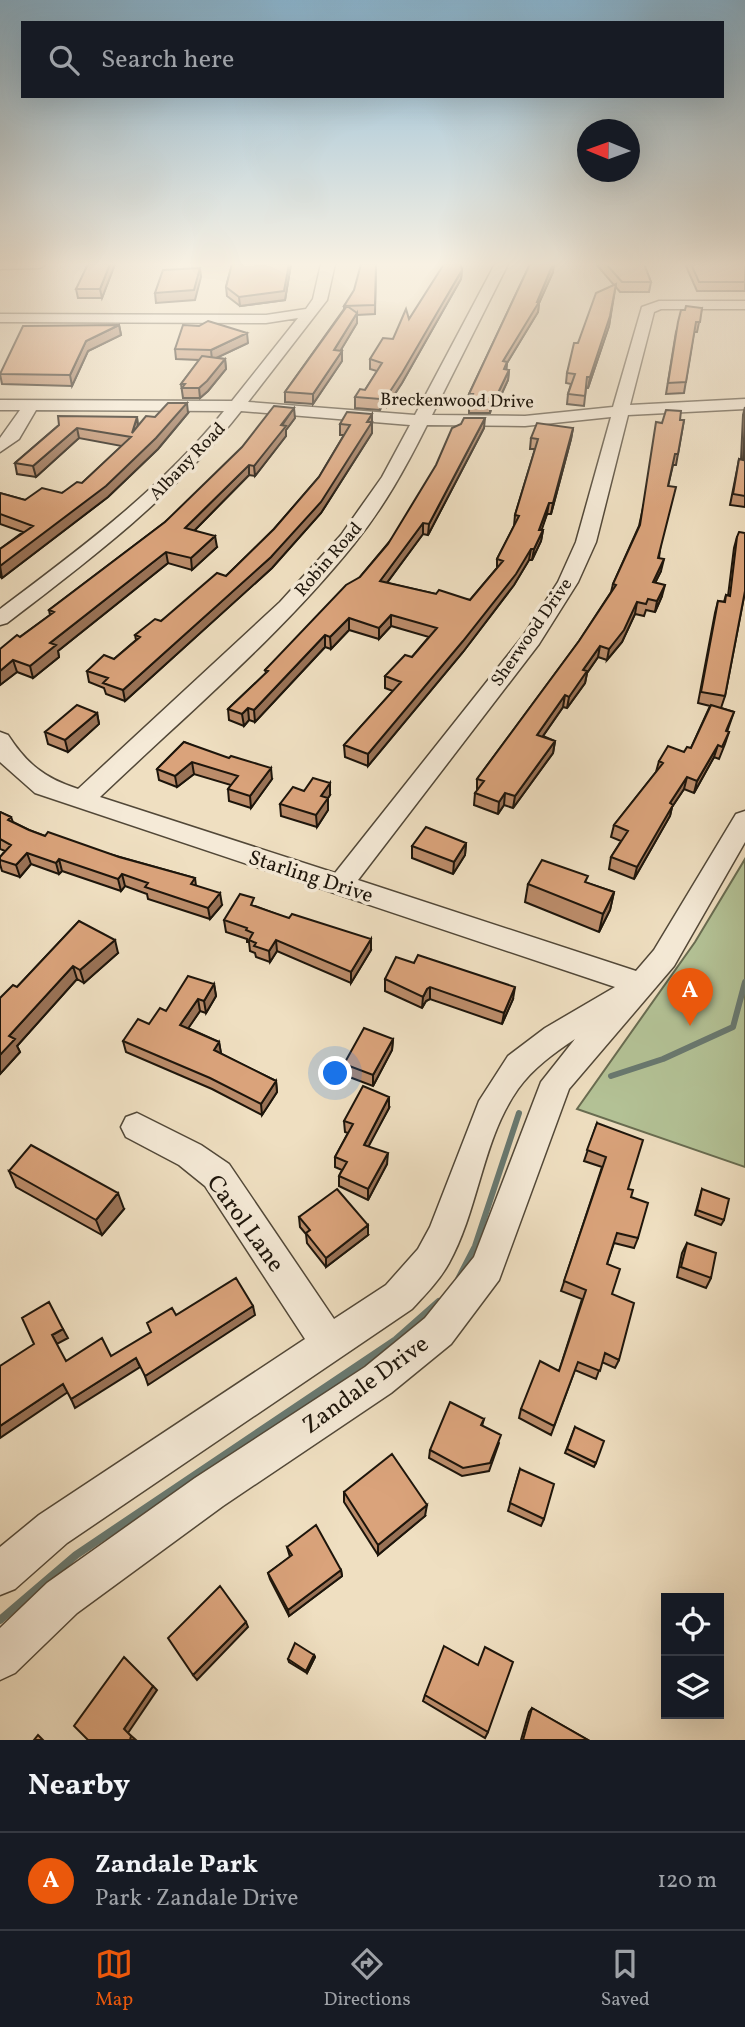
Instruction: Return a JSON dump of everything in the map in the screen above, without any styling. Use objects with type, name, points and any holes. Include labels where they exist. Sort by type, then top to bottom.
[{"type":"street","name":"Albany Road","points":[[0,620],[141,509],[188,464],[239,406],[285,345]]},
{"type":"street","name":"Robin Road","points":[[82,800],[323,568],[377,499],[460,345]]},
{"type":"street","name":"Sherwood Drive","points":[[339,886],[531,639],[568,582],[586,542],[639,345]]},
{"type":"street","name":"Breckenwood Drive","points":[[0,405],[239,406],[328,416],[421,421],[545,421],[671,406],[745,404]]},
{"type":"street","points":[[0,447],[13,435],[31,405]]},
{"type":"street","name":"Starling Drive","points":[[0,740],[10,759],[30,778],[82,800],[641,984]]},
{"type":"street","name":"Zandale Drive","points":[[0,1658],[62,1598],[209,1492],[377,1380],[438,1331],[487,1268],[556,1082],[641,984],[680,934],[745,820]]},
{"type":"street","name":"Zandale Drive","points":[[0,1574],[53,1529],[399,1297],[427,1268],[439,1247],[484,1129],[503,1088],[518,1066],[576,1024],[641,984]]},
{"type":"street","name":"Carol Lane","points":[[137,1128],[190,1155],[217,1175],[330,1345]]},
{"type":"green space","points":[[745,859],[745,1167],[577,1109],[695,942]]},
{"type":"building","points":[[14,345],[84,345],[70,375],[0,374]]},
{"type":"building","points":[[176,345],[221,345],[211,350],[175,349]]},
{"type":"building","points":[[319,345],[337,345],[334,350],[342,351],[313,394],[285,392]]},
{"type":"building","points":[[379,345],[418,345],[387,396],[382,395],[380,399],[355,397],[360,389],[365,390],[382,363],[370,359]]},
{"type":"building","points":[[492,345],[513,345],[503,361],[507,362],[504,369],[509,370],[497,395],[493,395],[490,402],[470,402],[473,394],[469,394]]},
{"type":"building","points":[[573,345],[600,345],[590,377],[587,377],[585,396],[568,394],[575,374],[567,373]]},
{"type":"building","points":[[674,345],[692,345],[686,382],[668,383]]},
{"type":"building","points":[[202,356],[225,359],[199,388],[182,388],[185,384],[181,384]]},
{"type":"building","points":[[168,403],[187,403],[156,438],[106,486],[0,566],[0,549],[33,526],[0,514],[0,493],[25,500],[42,488],[62,493],[77,482],[82,483],[131,437],[77,428],[33,466],[15,463],[59,425],[58,416],[137,417],[132,433],[146,416],[155,417]]},
{"type":"building","points":[[274,406],[294,408],[281,425],[286,426],[254,466],[249,465],[185,528],[215,536],[191,558],[166,552],[50,643],[56,645],[30,666],[13,660],[0,671],[0,649],[54,612],[49,610],[165,522],[242,447]]},
{"type":"building","points":[[666,410],[681,411],[680,420],[684,420],[678,454],[675,454],[668,486],[676,487],[658,558],[664,559],[653,582],[665,585],[657,601],[648,599],[646,604],[637,602],[624,630],[609,649],[600,646],[569,697],[565,695],[537,735],[555,741],[515,796],[505,793],[499,802],[475,793],[484,781],[477,779],[579,641],[616,585],[613,584],[640,525],[656,422],[662,423]]},
{"type":"building","points":[[347,412],[372,414],[367,422],[372,422],[321,502],[271,557],[123,690],[103,683],[108,678],[87,671],[104,655],[114,659],[140,637],[135,635],[155,619],[161,621],[217,573],[226,576],[274,529],[319,477],[350,425],[340,424]]},
{"type":"building","points":[[464,418],[485,418],[429,524],[423,523],[380,581],[436,594],[439,590],[470,600],[503,561],[497,559],[519,516],[515,515],[538,439],[531,438],[537,423],[573,428],[553,503],[549,503],[539,530],[543,530],[534,549],[531,549],[516,574],[463,641],[368,754],[344,745],[401,682],[385,676],[405,655],[412,657],[437,628],[391,615],[379,628],[349,618],[330,637],[325,635],[254,710],[248,708],[242,714],[228,709],[268,671],[265,670],[346,585],[360,577],[388,544],[436,465],[452,428],[461,424]]},
{"type":"building","points":[[745,418],[745,496],[733,494],[739,459],[743,460]]},
{"type":"building","points":[[739,532],[745,533],[745,591],[725,696],[701,692],[718,601],[725,602],[726,595],[730,596]]},
{"type":"building","points":[[77,705],[97,713],[65,740],[45,732]]},
{"type":"building","points":[[711,705],[734,712],[722,747],[718,745],[697,781],[687,777],[670,803],[673,805],[637,867],[611,857],[628,831],[614,825],[663,763],[659,761],[668,746],[684,752],[687,747],[691,748]]},
{"type":"building","points":[[184,742],[229,758],[231,756],[271,768],[250,796],[228,789],[238,776],[192,762],[175,776],[157,769]]},
{"type":"building","points":[[313,778],[330,783],[321,796],[328,798],[316,815],[280,804],[293,787],[304,791]]},
{"type":"building","points":[[0,812],[11,817],[8,820],[45,836],[48,832],[119,857],[195,878],[191,884],[220,893],[208,908],[145,887],[148,883],[122,874],[118,879],[59,859],[56,863],[27,853],[16,865],[0,860],[11,845],[0,839]]},
{"type":"building","points":[[426,827],[466,843],[454,862],[412,846]]},
{"type":"building","points":[[542,860],[588,876],[585,882],[614,892],[603,914],[528,884]]},
{"type":"building","points":[[240,894],[254,898],[251,905],[289,918],[292,914],[371,939],[351,972],[276,940],[269,951],[254,946],[256,943],[249,940],[253,933],[246,930],[247,928],[224,920]]},
{"type":"building","points":[[79,921],[115,940],[80,970],[73,966],[9,1036],[15,1039],[0,1055],[0,998],[13,985],[17,987]]},
{"type":"building","points":[[418,955],[515,987],[504,1013],[430,987],[423,997],[385,979],[396,957],[414,963]]},
{"type":"building","points":[[188,976],[214,984],[204,1001],[198,999],[180,1025],[219,1042],[214,1050],[276,1081],[261,1104],[210,1078],[123,1041],[138,1019],[149,1024],[160,1008],[166,1011]]},
{"type":"building","points":[[364,1028],[393,1039],[373,1075],[344,1064]]},
{"type":"building","points":[[363,1086],[389,1097],[364,1145],[388,1153],[368,1189],[339,1176],[347,1162],[335,1157],[353,1124],[344,1121]]},
{"type":"building","points":[[597,1123],[643,1140],[628,1189],[633,1190],[631,1197],[648,1203],[638,1238],[617,1233],[607,1264],[620,1269],[612,1294],[634,1303],[619,1360],[605,1353],[600,1371],[578,1362],[554,1426],[521,1409],[540,1361],[559,1371],[586,1290],[564,1281],[606,1157],[587,1150]]},
{"type":"building","points":[[31,1145],[118,1193],[96,1220],[9,1171]]},
{"type":"building","points":[[337,1189],[368,1225],[326,1258],[306,1233],[310,1230],[299,1217]]},
{"type":"building","points":[[702,1189],[729,1199],[724,1220],[697,1210]]},
{"type":"building","points":[[687,1243],[716,1253],[711,1278],[681,1267]]},
{"type":"building","points":[[236,1278],[253,1306],[145,1376],[136,1358],[71,1399],[63,1384],[0,1426],[0,1366],[34,1344],[22,1318],[49,1302],[63,1329],[52,1335],[66,1361],[102,1338],[111,1356],[151,1332],[147,1323],[172,1308],[176,1315]]},
{"type":"building","points":[[450,1402],[484,1419],[481,1425],[501,1435],[490,1463],[463,1468],[430,1450]]},
{"type":"building","points":[[575,1427],[604,1441],[596,1463],[567,1449]]},
{"type":"building","points":[[392,1454],[427,1505],[378,1545],[344,1492]]},
{"type":"building","points":[[520,1469],[554,1484],[544,1519],[510,1503]]},
{"type":"building","points":[[316,1525],[341,1570],[288,1610],[268,1573],[292,1555],[287,1547]]},
{"type":"building","points":[[220,1586],[246,1622],[193,1675],[168,1638]]},
{"type":"building","points":[[295,1643],[314,1655],[306,1671],[288,1659]]},
{"type":"building","points":[[444,1646],[478,1665],[485,1647],[513,1662],[488,1732],[425,1695]]},
{"type":"building","points":[[124,1657],[153,1686],[124,1729],[131,1736],[130,1740],[88,1740],[74,1726]]},
{"type":"building","points":[[532,1708],[588,1740],[523,1740]]},
{"type":"waterway","points":[[611,1076],[663,1059],[733,1027],[745,982]]},
{"type":"waterway","points":[[458,1279],[475,1246],[519,1113]]},
{"type":"waterway","points":[[0,1620],[76,1555],[396,1340],[439,1302]]},
{"type":"place","name":"Zandale Park","points":[[690,1026]]}]
